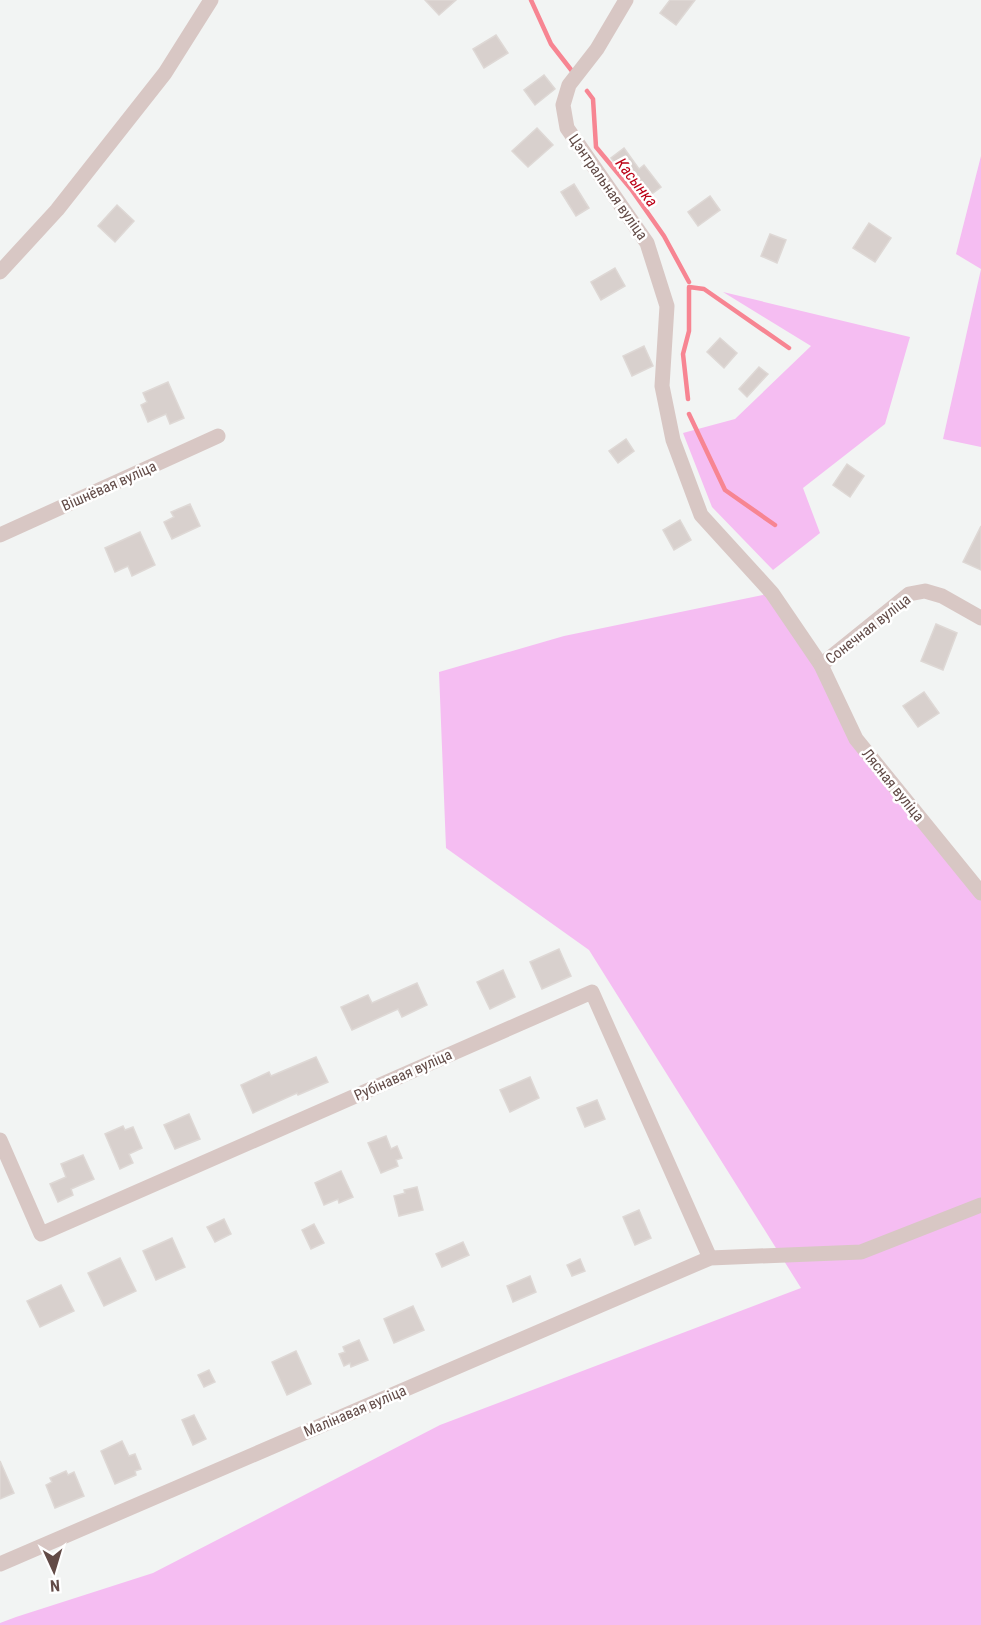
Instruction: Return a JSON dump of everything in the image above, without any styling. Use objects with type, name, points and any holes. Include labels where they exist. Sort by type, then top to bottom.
[{"type":"street","points":[[0,272],[57,210],[165,73],[211,0]]},
{"type":"street","name":"Цэнтральная вуліца","points":[[626,0],[597,49],[569,85],[564,105],[567,128],[647,243],[667,306],[662,386],[674,440],[701,515],[772,593],[821,665]]},
{"type":"street","name":"Вішнёвая вуліца","points":[[0,535],[218,436]]},
{"type":"street","name":"Сонечная вуліца","points":[[821,665],[909,594],[925,591],[942,596],[981,618]]},
{"type":"street","name":"Лясная вуліца","points":[[821,665],[856,739],[981,893]]},
{"type":"street","name":"Рубінавая вуліца","points":[[0,1140],[42,1234],[592,992],[710,1258]]},
{"type":"street","points":[[710,1258],[861,1252],[981,1205]]},
{"type":"street","name":"Малінавая вуліца","points":[[0,1564],[710,1258]]},
{"type":"shaded area","points":[[981,156],[981,269],[956,254]]},
{"type":"shaded area","points":[[981,269],[981,447],[943,439]]},
{"type":"shaded area","points":[[723,292],[910,337],[885,424],[803,488],[820,533],[773,570],[712,507],[683,433],[735,419],[811,346]]},
{"type":"shaded area","points":[[772,593],[856,739],[981,893],[981,1625],[0,1625],[16,1617],[153,1573],[440,1425],[801,1288],[589,950],[446,848],[439,672],[564,636]]},
{"type":"building","points":[[425,0],[456,0],[439,15]]},
{"type":"building","points":[[670,0],[695,0],[676,25],[660,13]]},
{"type":"building","points":[[496,35],[508,53],[484,68],[473,49]]},
{"type":"building","points":[[544,75],[555,89],[535,105],[524,90]]},
{"type":"building","points":[[537,128],[553,145],[528,167],[512,151]]},
{"type":"building","points":[[624,148],[639,169],[644,165],[661,187],[645,199],[625,172],[623,174],[611,158]]},
{"type":"building","points":[[574,184],[589,208],[576,216],[561,192]]},
{"type":"building","points":[[710,196],[720,210],[698,226],[688,212]]},
{"type":"building","points":[[117,205],[134,221],[115,242],[98,226]]},
{"type":"building","points":[[869,223],[891,238],[875,262],[853,248]]},
{"type":"building","points":[[770,234],[786,240],[777,263],[761,256]]},
{"type":"building","points":[[615,268],[625,286],[601,300],[591,282]]},
{"type":"building","points":[[720,338],[737,353],[724,368],[707,352]]},
{"type":"building","points":[[644,346],[653,366],[632,376],[623,356]]},
{"type":"building","points":[[759,367],[768,374],[747,397],[739,389]]},
{"type":"building","points":[[168,382],[184,418],[170,424],[166,414],[148,422],[141,405],[147,402],[143,393]]},
{"type":"building","points":[[626,439],[634,451],[618,463],[609,451]]},
{"type":"building","points":[[847,464],[864,476],[850,497],[833,485]]},
{"type":"building","points":[[190,504],[200,526],[172,539],[164,522],[174,517],[171,512]]},
{"type":"building","points":[[680,520],[691,540],[674,550],[663,530]]},
{"type":"building","points":[[981,526],[981,570],[963,562]]},
{"type":"building","points":[[140,532],[155,565],[132,576],[128,566],[115,572],[105,548]]},
{"type":"building","points":[[936,624],[957,633],[943,670],[921,661]]},
{"type":"building","points":[[924,692],[939,713],[918,727],[903,706]]},
{"type":"building","points":[[559,949],[571,976],[542,989],[530,962]]},
{"type":"building","points":[[503,970],[515,997],[490,1009],[477,982]]},
{"type":"building","points":[[417,983],[427,1005],[402,1017],[398,1009],[352,1030],[341,1007],[368,995],[372,1003]]},
{"type":"building","points":[[316,1057],[328,1082],[253,1113],[241,1085],[269,1072],[271,1076]]},
{"type":"building","points":[[530,1077],[539,1098],[510,1112],[500,1090]]},
{"type":"building","points":[[597,1100],[605,1119],[585,1127],[577,1108]]},
{"type":"building","points":[[189,1114],[200,1139],[175,1149],[164,1125]]},
{"type":"building","points":[[123,1126],[125,1130],[133,1127],[142,1148],[129,1154],[133,1163],[120,1169],[105,1134]]},
{"type":"building","points":[[386,1136],[391,1149],[397,1146],[402,1158],[396,1160],[398,1166],[381,1173],[368,1143]]},
{"type":"building","points":[[83,1155],[94,1179],[71,1189],[73,1195],[58,1202],[50,1184],[66,1177],[61,1164]]},
{"type":"building","points":[[341,1171],[353,1197],[339,1203],[338,1199],[324,1205],[315,1183]]},
{"type":"building","points":[[417,1187],[423,1210],[399,1216],[394,1196],[405,1193],[404,1190]]},
{"type":"building","points":[[639,1210],[651,1238],[635,1245],[623,1217]]},
{"type":"building","points":[[224,1219],[231,1234],[215,1242],[207,1227]]},
{"type":"building","points":[[314,1224],[324,1243],[311,1249],[302,1230]]},
{"type":"building","points":[[172,1238],[185,1267],[156,1280],[143,1251]]},
{"type":"building","points":[[463,1242],[469,1255],[442,1267],[436,1254]]},
{"type":"building","points":[[120,1258],[136,1291],[104,1306],[88,1273]]},
{"type":"building","points":[[580,1259],[585,1271],[572,1276],[567,1265]]},
{"type":"building","points":[[530,1276],[536,1292],[513,1302],[507,1286]]},
{"type":"building","points":[[61,1285],[74,1311],[40,1327],[27,1301]]},
{"type":"building","points":[[413,1306],[424,1330],[394,1343],[384,1319]]},
{"type":"building","points":[[359,1340],[368,1360],[351,1367],[350,1363],[344,1366],[339,1354],[345,1352],[343,1347]]},
{"type":"building","points":[[296,1351],[311,1384],[287,1395],[272,1362]]},
{"type":"building","points":[[209,1370],[215,1382],[204,1387],[198,1375]]},
{"type":"building","points":[[194,1415],[206,1439],[193,1445],[182,1420]]},
{"type":"building","points":[[122,1441],[129,1456],[135,1454],[141,1469],[135,1471],[136,1475],[115,1484],[101,1451]]},
{"type":"building","points":[[0,1461],[14,1493],[0,1499]]},
{"type":"building","points":[[66,1471],[68,1475],[74,1472],[84,1496],[55,1508],[46,1485],[52,1482],[50,1478]]},
{"type":"waterway","name":"Касынка","points":[[531,0],[551,44],[572,71]]},
{"type":"waterway","name":"Касынка","points":[[587,91],[593,99],[596,147],[631,189],[664,236],[689,282]]},
{"type":"waterway","name":"Касынка","points":[[688,399],[683,354],[689,331],[689,287],[704,289],[789,348]]},
{"type":"waterway","points":[[689,414],[725,490],[775,525]]}]
